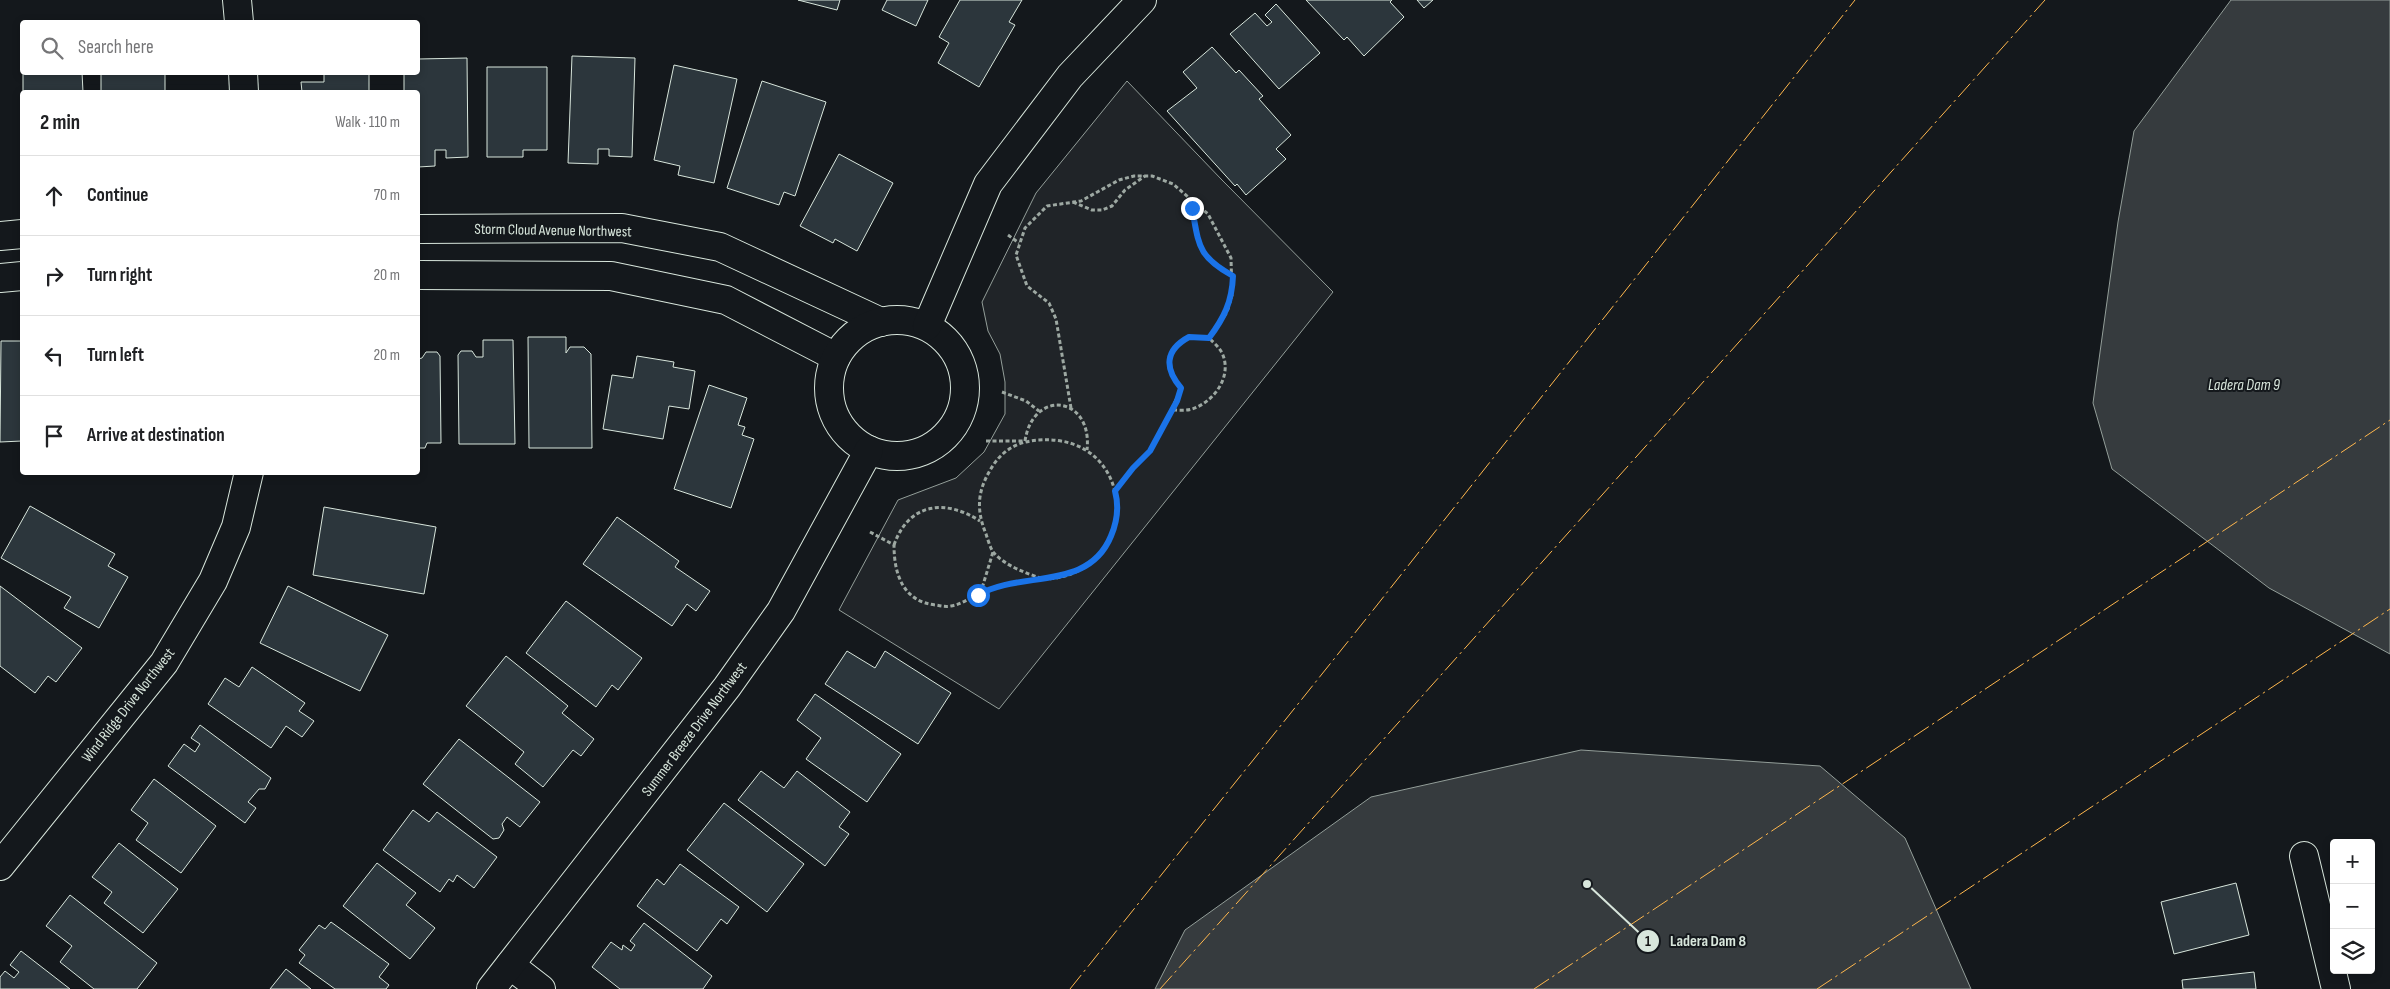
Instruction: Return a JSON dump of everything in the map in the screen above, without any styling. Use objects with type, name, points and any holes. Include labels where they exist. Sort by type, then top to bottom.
[{"type":"street","points":[[237,0],[239,20]]},
{"type":"street","points":[[927,326],[988,184],[1070,76],[1140,0]]},
{"type":"street","points":[[243,75],[244,90]]},
{"type":"street","name":"Storm Cloud Avenue Northwest","points":[[420,229],[622,228],[720,247],[881,322]]},
{"type":"street","points":[[0,236],[20,234]]},
{"type":"street","points":[[420,275],[611,276],[726,300],[836,356]]},
{"type":"street","points":[[0,278],[20,276]]},
{"type":"street","points":[[905,320],[927,326],[938,333],[954,349],[963,369],[966,392],[958,419],[945,437],[924,451],[895,456],[869,450],[847,434],[837,419],[829,396],[831,373],[836,356],[857,333],[881,322],[905,320]]},
{"type":"street","name":"Summer Breeze Drive Northwest","points":[[491,989],[727,687],[781,611],[869,450]]},
{"type":"street","name":"Wind Ridge Drive Northwest","points":[[0,866],[164,663],[213,581],[236,527],[248,475]]},
{"type":"street","points":[[2304,856],[2336,989]]},
{"type":"street","points":[[510,965],[541,989]]},
{"type":"path","points":[[1070,408],[1056,319],[1049,303],[1027,286],[1021,276],[1016,255],[1025,228],[1034,216],[1047,206],[1091,197],[1119,180],[1134,176],[1152,176],[1172,184],[1208,214],[1231,258],[1233,276],[1232,295],[1227,312],[1209,338]]},
{"type":"path","points":[[1072,202],[1092,210],[1102,210],[1112,206],[1125,190],[1145,176]]},
{"type":"path","points":[[1189,199],[1200,247],[1209,260],[1233,276]]},
{"type":"path","points":[[1008,235],[1020,243]]},
{"type":"path","points":[[1115,491],[1133,468],[1150,451],[1172,410],[1181,388],[1170,372],[1169,361],[1172,350],[1189,337],[1209,338],[1221,351],[1226,364],[1223,379],[1216,393],[1205,403],[1189,410],[1172,410]]},
{"type":"path","points":[[1002,392],[1026,401],[1039,411]]},
{"type":"path","points":[[1025,441],[1027,430],[1039,411],[1056,406],[1070,408],[1082,417],[1087,427],[1089,432],[1087,450]]},
{"type":"path","points":[[981,521],[954,508],[926,508],[904,525],[894,544],[894,562],[899,580],[908,594],[926,604],[949,607],[978,595],[1027,580],[1075,573],[1096,560],[1108,544],[1115,526],[1118,500],[1110,475],[1100,461],[1087,450],[1062,441],[986,441]]},
{"type":"path","points":[[1025,441],[1008,449],[996,461],[983,481],[978,514],[993,552],[1020,570],[1043,579]]},
{"type":"path","points":[[870,532],[894,544]]},
{"type":"path","points":[[978,595],[983,586],[993,552]]},
{"type":"shaded area","points":[[1127,81],[1333,292],[999,709],[839,610],[898,500],[956,478],[984,452],[1005,414],[1005,382],[1000,354],[988,331],[982,302],[1036,193]]},
{"type":"water","name":"Ladera Dam 9","points":[[2231,0],[2390,0],[2390,654],[2269,588],[2112,469],[2093,403],[2118,222],[2134,131]]},
{"type":"water","points":[[1581,750],[1820,766],[1905,838],[1971,989],[1155,989],[1185,930],[1371,797]]},
{"type":"building","points":[[798,0],[840,0],[837,10]]},
{"type":"building","points":[[887,0],[928,0],[916,26],[882,10]]},
{"type":"building","points":[[960,0],[1022,0],[1009,22],[1015,25],[979,87],[938,63],[949,43],[939,37]]},
{"type":"building","points":[[1306,0],[1392,0],[1390,2],[1404,17],[1364,56],[1347,37],[1344,40]]},
{"type":"building","points":[[1417,0],[1433,0],[1424,8]]},
{"type":"building","points":[[1276,4],[1320,53],[1279,89],[1230,34],[1255,13],[1267,26],[1272,22],[1265,15]]},
{"type":"building","points":[[1212,47],[1236,73],[1239,70],[1263,96],[1259,99],[1291,135],[1276,149],[1286,159],[1246,195],[1237,184],[1235,186],[1167,111],[1197,88],[1183,72]]},
{"type":"building","points":[[572,56],[635,58],[632,157],[609,156],[609,149],[598,149],[598,164],[568,163]]},
{"type":"building","points":[[467,58],[468,157],[446,158],[446,150],[435,150],[435,166],[420,167],[420,90],[404,90],[404,75],[420,75],[420,59]]},
{"type":"building","points":[[674,65],[737,79],[714,183],[678,175],[680,166],[654,160]]},
{"type":"building","points":[[487,67],[547,67],[547,150],[523,150],[523,157],[487,157]]},
{"type":"building","points":[[23,75],[82,75],[83,90],[23,90]]},
{"type":"building","points":[[101,75],[165,75],[165,90],[101,90]]},
{"type":"building","points":[[324,75],[369,75],[369,90],[302,90],[301,82],[324,82]]},
{"type":"building","points":[[762,81],[826,102],[795,196],[784,192],[779,205],[727,188]]},
{"type":"building","points":[[839,154],[893,183],[857,251],[835,239],[833,243],[800,226]]},
{"type":"building","points":[[528,337],[566,337],[566,353],[570,347],[584,347],[591,354],[592,448],[529,448]]},
{"type":"building","points":[[483,340],[513,340],[515,444],[459,444],[458,355],[461,351],[472,351],[476,357],[483,357]]},
{"type":"building","points":[[1,341],[20,341],[20,441],[0,442]]},
{"type":"building","points":[[426,352],[437,352],[440,356],[441,443],[427,443],[425,448],[420,448],[420,358]]},
{"type":"building","points":[[637,356],[674,362],[673,367],[695,371],[689,409],[669,406],[663,439],[603,429],[612,375],[633,378]]},
{"type":"building","points":[[709,385],[747,398],[738,425],[745,427],[742,435],[754,439],[731,508],[674,489]]},
{"type":"building","points":[[30,506],[115,554],[108,566],[128,577],[99,628],[64,608],[71,597],[1,558]]},
{"type":"building","points":[[324,507],[436,527],[424,594],[313,575]]},
{"type":"building","points":[[617,517],[679,561],[675,567],[710,591],[696,611],[687,604],[672,626],[583,564]]},
{"type":"building","points":[[0,586],[82,648],[56,682],[48,676],[35,693],[0,666]]},
{"type":"building","points":[[288,586],[388,635],[360,691],[260,643]]},
{"type":"building","points":[[566,601],[642,658],[618,690],[612,685],[596,707],[526,653]]},
{"type":"building","points":[[847,651],[875,668],[885,651],[951,693],[918,744],[825,684]]},
{"type":"building","points":[[506,656],[568,706],[562,713],[594,739],[581,756],[573,750],[543,787],[515,764],[524,752],[466,706]]},
{"type":"building","points":[[252,667],[305,703],[299,711],[314,721],[302,737],[286,726],[271,748],[208,704],[225,678],[239,687]]},
{"type":"building","points":[[815,694],[901,754],[867,802],[806,759],[821,738],[797,720]]},
{"type":"building","points":[[200,725],[271,778],[265,789],[259,789],[248,802],[256,808],[245,823],[168,766],[184,744],[195,752],[200,744],[191,738]]},
{"type":"building","points":[[459,739],[540,802],[520,827],[507,817],[502,824],[504,830],[499,838],[493,839],[423,784]]},
{"type":"building","points":[[761,771],[784,788],[797,771],[850,812],[839,827],[849,834],[825,866],[738,800]]},
{"type":"building","points":[[154,779],[216,826],[181,873],[136,840],[148,823],[131,810]]},
{"type":"building","points":[[724,803],[804,864],[767,912],[687,850]]},
{"type":"building","points":[[413,810],[429,822],[437,812],[497,857],[474,888],[457,875],[453,882],[449,879],[440,892],[383,850]]},
{"type":"building","points":[[119,843],[178,889],[143,933],[104,903],[112,892],[92,877]]},
{"type":"building","points":[[377,863],[416,893],[406,905],[435,928],[410,959],[343,906]]},
{"type":"building","points":[[680,864],[739,907],[727,924],[721,919],[697,951],[637,906],[657,879],[664,885]]},
{"type":"building","points":[[2236,883],[2249,935],[2174,954],[2161,902]]},
{"type":"building","points":[[70,895],[157,963],[137,989],[94,989],[60,962],[72,946],[46,926]]},
{"type":"building","points":[[331,922],[389,964],[379,977],[389,985],[386,989],[335,989],[299,963],[305,955],[299,950],[319,925],[325,929]]},
{"type":"building","points":[[644,923],[712,976],[703,989],[620,989],[592,967],[611,942],[622,950],[623,945],[631,951],[635,945],[630,941]]},
{"type":"building","points":[[21,951],[70,989],[0,989],[0,977],[5,971],[14,978],[19,972],[10,965]]},
{"type":"building","points":[[286,969],[311,989],[270,989]]},
{"type":"building","points":[[2254,972],[2256,989],[2183,989],[2182,980]]},
{"type":"power","points":[[1070,989],[1370,614],[1855,0]]},
{"type":"power","points":[[1160,989],[2045,0]]},
{"type":"power","points":[[1534,989],[2390,420]]},
{"type":"power","points":[[1817,989],[2390,609]]},
{"type":"place","name":"Ladera Dam 8","points":[[1587,884]]},
{"type":"route","points":[[978,595],[984,591],[1027,580],[1056,578],[1075,573],[1096,560],[1108,544],[1115,526],[1118,500],[1115,491],[1133,468],[1150,451],[1177,401],[1181,388],[1175,382],[1170,372],[1169,361],[1172,350],[1189,337],[1209,338],[1227,312],[1232,295],[1233,276],[1209,260],[1200,247],[1196,236],[1192,208]]}]
